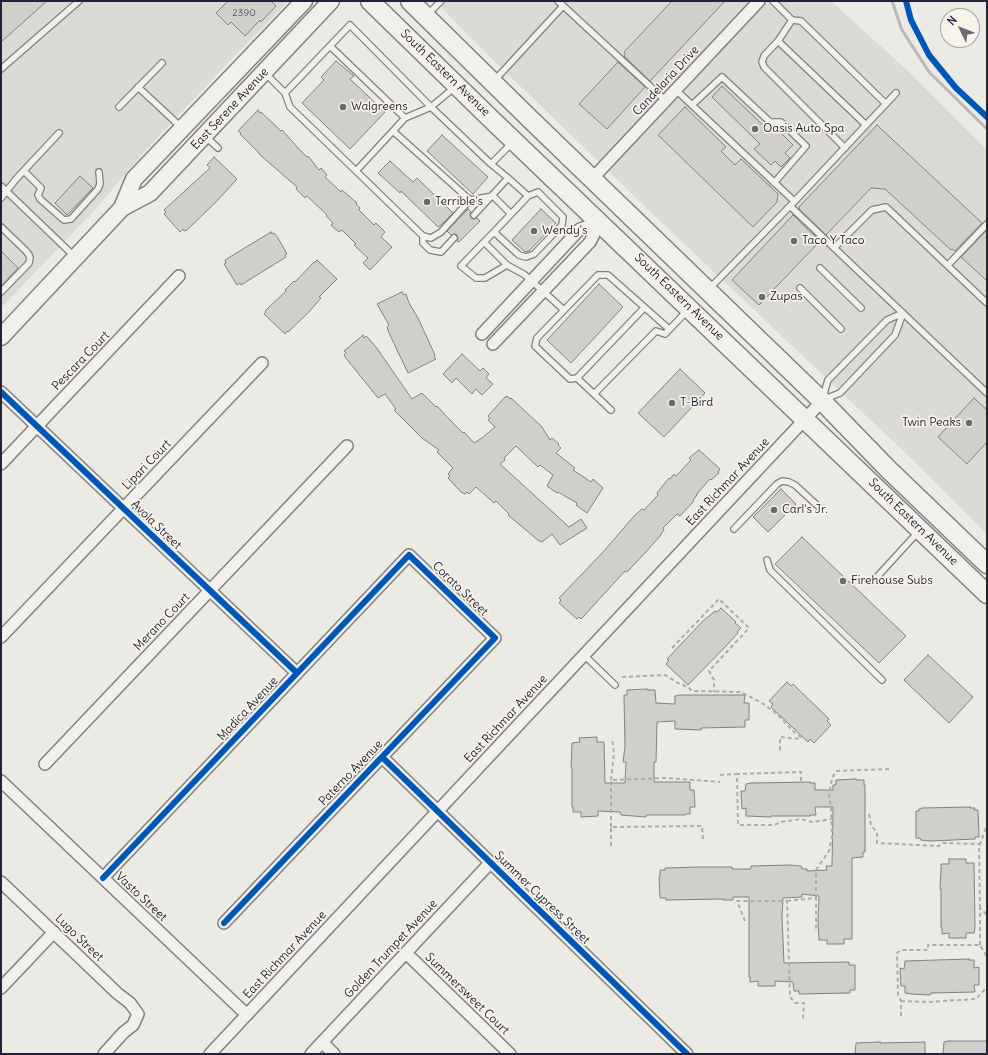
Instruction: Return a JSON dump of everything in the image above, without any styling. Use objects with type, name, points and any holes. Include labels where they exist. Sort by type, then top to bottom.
[{"type":"main road","name":"East Serene Avenue","points":[[122,208],[134,179],[304,1]]},
{"type":"main road","name":"East Serene Avenue","points":[[1,337],[122,208],[150,193],[331,1]]},
{"type":"main road","name":"South Eastern Avenue","points":[[370,1],[987,594]]},
{"type":"main road","name":"South Eastern Avenue","points":[[410,1],[617,204],[822,401],[899,479],[987,564]]},
{"type":"main road","points":[[514,140],[536,146],[578,184],[584,186],[592,179]]},
{"type":"main road","points":[[600,222],[617,204]]},
{"type":"main road","points":[[920,529],[944,539],[987,577]]},
{"type":"street","name":"Candelaria Drive","points":[[592,179],[759,1]]},
{"type":"street","points":[[482,334],[580,229],[600,222]]},
{"type":"street","points":[[493,344],[590,242],[600,222]]},
{"type":"street","name":"Pescara Court","points":[[1,464],[179,276]]},
{"type":"street","name":"Lipari Court","points":[[1,637],[262,363]]},
{"type":"street","name":"Avola Street","points":[[1,392],[297,673]]},
{"type":"street","name":"East Richmar Avenue","points":[[210,1054],[822,401]]},
{"type":"street","name":"Merano Court","points":[[45,764],[347,446]]},
{"type":"street","name":"Corato Street","points":[[409,555],[495,638]]},
{"type":"street","name":"Madica Avenue","points":[[102,878],[409,555]]},
{"type":"street","name":"Paterno Avenue","points":[[224,923],[495,638]]},
{"type":"street","name":"Summer Cypress Street","points":[[382,757],[687,1054]]},
{"type":"street","name":"Vasto Street","points":[[1,781],[247,1015]]},
{"type":"street","name":"Golden Trumpet Avenue","points":[[311,1054],[490,863]]},
{"type":"street","name":"Lugo Street","points":[[1,882],[117,993],[130,1003],[138,1014],[134,1025],[123,1033],[104,1054]]},
{"type":"street","points":[[1,988],[54,932]]},
{"type":"street","name":"Summersweet Court","points":[[406,953],[510,1054]]},
{"type":"street","points":[[322,1042],[334,1054]]},
{"type":"lane","points":[[1,69],[79,1]]},
{"type":"lane","points":[[426,17],[441,1]]},
{"type":"lane","points":[[558,1],[666,100]]},
{"type":"lane","points":[[773,1],[792,20],[801,21],[886,104]]},
{"type":"lane","points":[[492,82],[563,6]]},
{"type":"lane","points":[[792,20],[778,41],[764,56],[762,62],[764,67],[845,148]]},
{"type":"lane","points":[[285,93],[350,25],[431,107],[491,164],[528,196]]},
{"type":"lane","points":[[778,41],[866,125]]},
{"type":"lane","points":[[330,46],[405,118]]},
{"type":"lane","points":[[119,107],[162,63]]},
{"type":"lane","points":[[264,73],[285,93],[290,107],[423,236],[431,238],[441,232],[470,200],[492,196]]},
{"type":"lane","points":[[692,105],[722,77],[770,122],[781,122],[806,146],[774,183]]},
{"type":"lane","points":[[356,171],[405,118],[431,107],[457,85]]},
{"type":"lane","points":[[138,87],[182,129]]},
{"type":"lane","points":[[676,90],[774,183],[834,248],[987,393]]},
{"type":"lane","points":[[707,291],[896,94]]},
{"type":"lane","points":[[393,131],[470,200]]},
{"type":"lane","points":[[1,198],[59,133]]},
{"type":"lane","points":[[205,136],[218,148]]},
{"type":"lane","points":[[491,164],[514,140]]},
{"type":"lane","points":[[24,171],[41,188],[38,195],[40,199],[64,220],[71,219],[98,189],[100,184],[99,172]]},
{"type":"lane","points":[[474,215],[508,178]]},
{"type":"lane","points":[[1,186],[76,257]]},
{"type":"lane","points":[[494,232],[519,255],[526,257],[534,254],[562,225],[562,217],[538,192],[528,196],[461,266],[476,278],[485,278],[507,265]]},
{"type":"lane","points":[[492,196],[511,214]]},
{"type":"lane","points":[[834,248],[872,210],[886,207],[987,303]]},
{"type":"lane","points":[[948,265],[987,224]]},
{"type":"lane","points":[[1,227],[29,255],[29,263],[1,292]]},
{"type":"lane","points":[[423,236],[423,243],[430,250],[441,252],[454,238]]},
{"type":"lane","points":[[484,242],[507,265],[525,275],[564,310]]},
{"type":"lane","points":[[820,268],[861,308]]},
{"type":"lane","points":[[644,308],[577,378],[570,379],[535,346],[537,338],[598,275],[608,275],[669,329]]},
{"type":"lane","points":[[800,288],[841,328]]},
{"type":"lane","points":[[594,394],[656,331],[665,334],[690,308]]},
{"type":"lane","points":[[822,401],[828,380],[887,320],[902,313]]},
{"type":"lane","points":[[822,401],[840,393],[896,335],[902,313]]},
{"type":"lane","points":[[577,378],[611,410]]},
{"type":"lane","points":[[734,529],[782,481],[795,485],[819,507]]},
{"type":"lane","points":[[876,578],[920,529]]},
{"type":"lane","points":[[767,560],[770,570],[882,680]]},
{"type":"lane","points":[[584,655],[615,685]]},
{"type":"path","points":[[672,648],[719,599],[749,628],[709,671],[714,680],[714,692]]},
{"type":"path","points":[[622,677],[665,675],[688,687],[692,691],[741,692],[762,703],[777,714],[795,733],[801,737],[800,739],[780,737],[780,753]]},
{"type":"path","points":[[611,846],[614,753],[612,738]]},
{"type":"path","points":[[816,932],[816,870],[829,851],[832,837],[830,787],[832,778],[836,771],[890,769]]},
{"type":"path","points":[[720,775],[801,772],[801,782]]},
{"type":"path","points":[[735,774],[737,774],[738,825],[774,825],[781,822],[801,820],[812,822],[832,819]]},
{"type":"path","points":[[612,780],[665,778],[720,782]]},
{"type":"path","points":[[869,814],[871,825],[877,833],[877,843],[939,846],[942,843],[980,844]]},
{"type":"path","points":[[987,825],[979,847],[980,945],[987,957]]},
{"type":"path","points":[[611,827],[702,826],[703,840]]},
{"type":"path","points":[[745,921],[737,901],[786,901],[816,898]]},
{"type":"path","points":[[786,901],[790,997],[795,1003],[804,1003],[803,1020]]},
{"type":"path","points":[[980,908],[987,915]]},
{"type":"path","points":[[901,1016],[901,1001],[898,994],[897,953],[901,950],[928,950],[928,945],[980,945]]},
{"type":"path","points":[[901,1001],[927,1002],[976,999],[987,987]]},
{"type":"shaded area","points":[[1,1],[289,1],[246,44],[145,151],[92,213],[1,308]]},
{"type":"shaded area","points":[[435,1],[831,1],[908,71],[987,150],[987,534],[915,462],[658,219],[485,52]]},
{"type":"building","points":[[1,1],[47,1],[1,42]]},
{"type":"building","points":[[228,1],[271,1],[276,6],[245,36],[231,22],[228,25],[216,13]]},
{"type":"building","points":[[672,1],[725,1],[650,81],[624,56],[624,52]]},
{"type":"building","name":"Walgreens","points":[[336,61],[354,76],[350,79],[385,112],[350,149],[302,103],[324,80],[321,77]]},
{"type":"building","points":[[618,62],[645,87],[607,129],[579,104]]},
{"type":"building","name":"Oasis Auto Spa","points":[[722,86],[769,131],[774,126],[793,145],[785,153],[790,158],[781,167],[775,161],[771,165],[754,149],[760,144],[712,97]]},
{"type":"building","points":[[685,107],[726,147],[721,151],[735,165],[741,159],[778,194],[777,202],[753,227],[658,135]]},
{"type":"building","points":[[258,110],[281,131],[282,130],[307,157],[308,156],[319,170],[321,168],[327,175],[325,177],[341,192],[342,190],[357,203],[356,204],[360,208],[359,210],[374,225],[376,223],[385,232],[381,237],[392,247],[370,270],[363,263],[368,258],[354,245],[356,244],[342,230],[339,232],[333,227],[331,225],[333,223],[326,216],[327,215],[307,196],[305,198],[296,189],[297,187],[259,154],[240,134],[241,133],[238,131]]},
{"type":"building","points":[[877,125],[982,223],[955,251],[952,249],[951,250],[885,189],[871,188],[826,235],[799,209],[799,207]]},
{"type":"building","points":[[442,135],[488,177],[473,194],[427,151]]},
{"type":"building","points":[[214,157],[237,179],[187,230],[184,231],[183,229],[180,232],[164,214],[166,212],[164,210],[210,168],[207,165]]},
{"type":"building","name":"Terrible's","points":[[390,161],[413,182],[417,178],[453,213],[441,225],[438,227],[401,191],[400,193],[378,173]]},
{"type":"building","points":[[80,176],[93,188],[67,215],[55,203]]},
{"type":"building","points":[[468,209],[471,212],[471,218],[477,218],[480,221],[459,242],[457,241],[457,235],[451,235],[447,231]]},
{"type":"building","name":"Wendy's","points":[[541,209],[556,223],[529,251],[525,252],[512,240]]},
{"type":"building","points":[[793,215],[820,241],[759,305],[732,280]]},
{"type":"building","points":[[987,230],[987,281],[961,257]]},
{"type":"building","points":[[271,232],[278,238],[287,254],[285,255],[286,257],[241,285],[240,283],[237,285],[224,264],[226,263],[225,260]]},
{"type":"building","points":[[1,251],[18,268],[1,286]]},
{"type":"building","points":[[317,260],[337,279],[319,297],[321,298],[308,313],[285,334],[264,314],[266,312],[265,311]]},
{"type":"building","points":[[599,284],[623,307],[571,363],[547,340]]},
{"type":"building","points":[[402,292],[404,295],[406,294],[436,359],[408,373],[389,333],[387,327],[389,325],[377,304]]},
{"type":"building","points":[[363,335],[364,338],[366,336],[376,347],[412,399],[422,393],[474,443],[495,427],[488,420],[490,419],[488,416],[504,398],[507,396],[510,399],[511,398],[542,427],[550,440],[552,438],[559,444],[558,445],[561,448],[556,453],[575,468],[573,470],[591,482],[593,479],[603,488],[587,513],[576,505],[577,503],[547,486],[553,475],[540,465],[538,467],[516,446],[500,464],[569,527],[581,519],[587,528],[560,545],[552,534],[542,542],[508,515],[509,514],[496,501],[494,503],[476,487],[469,494],[467,492],[465,494],[461,492],[448,478],[450,476],[448,474],[453,468],[437,452],[439,450],[422,438],[394,410],[396,409],[385,394],[378,398],[345,357],[344,355],[346,353],[344,351]]},
{"type":"building","points":[[462,354],[480,371],[483,368],[489,374],[486,378],[493,384],[482,395],[476,389],[472,394],[456,378],[452,383],[443,374]]},
{"type":"building","name":"T-Bird","points":[[680,369],[705,393],[664,437],[638,413]]},
{"type":"building","name":"Twin Peaks","points":[[974,398],[987,410],[987,442],[967,464],[938,437]]},
{"type":"building","points":[[699,450],[720,469],[718,472],[719,473],[711,480],[710,479],[696,495],[693,500],[694,501],[680,516],[677,514],[663,528],[664,530],[661,535],[627,572],[625,571],[581,619],[579,617],[577,619],[559,603],[561,600],[559,598],[604,551],[635,515],[642,509],[644,510],[658,495],[657,493],[669,478],[670,479],[674,474],[676,476],[691,460],[689,458]]},
{"type":"building","name":"Carl's Jr.","points":[[781,489],[796,504],[768,532],[753,517]]},
{"type":"building","points":[[802,537],[906,636],[879,663],[775,564]]},
{"type":"building","points":[[721,608],[741,628],[725,647],[688,685],[666,664],[669,660],[667,659],[703,621]]},
{"type":"building","points":[[928,655],[973,697],[949,723],[904,680]]},
{"type":"building","points":[[787,682],[791,686],[793,684],[829,719],[827,721],[831,725],[814,743],[810,739],[808,742],[771,707],[773,704],[769,701]]},
{"type":"building","points":[[627,690],[655,690],[656,703],[675,704],[675,696],[680,695],[745,695],[744,703],[749,703],[749,720],[745,720],[745,727],[701,728],[701,730],[675,729],[675,721],[657,722],[654,782],[690,782],[690,790],[694,790],[695,807],[690,807],[690,814],[646,815],[646,817],[621,815],[620,812],[598,811],[598,816],[581,817],[581,812],[573,812],[572,807],[572,743],[580,742],[579,738],[597,737],[597,742],[604,742],[605,783],[625,783],[626,762],[623,762],[625,747],[624,695],[627,695]]},
{"type":"building","points":[[836,780],[864,780],[865,785],[865,852],[863,852],[863,857],[852,858],[852,939],[844,939],[844,944],[827,944],[827,940],[819,940],[819,896],[802,894],[802,897],[783,898],[782,917],[784,963],[849,962],[849,965],[855,965],[855,990],[850,990],[850,993],[799,994],[799,991],[794,991],[793,982],[775,981],[775,986],[758,986],[758,981],[750,982],[749,897],[733,897],[733,900],[666,900],[666,898],[660,898],[660,870],[665,870],[665,868],[732,867],[732,869],[751,869],[751,866],[789,865],[801,866],[802,869],[807,869],[807,871],[827,870],[826,866],[832,866],[833,807],[815,807],[816,815],[810,816],[746,816],[746,808],[742,809],[741,791],[745,791],[746,784],[751,783],[810,782],[815,783],[815,790],[833,790],[833,785],[836,785]]},
{"type":"building","points":[[975,808],[974,810],[978,810],[979,837],[975,837],[975,839],[931,841],[916,838],[916,811],[919,811],[919,809]]},
{"type":"building","points":[[949,859],[966,859],[966,863],[974,863],[975,928],[974,933],[966,933],[966,938],[949,938],[949,933],[942,934],[940,889],[941,864],[949,864]]},
{"type":"building","points":[[974,960],[974,968],[979,967],[979,985],[974,985],[975,992],[931,993],[930,995],[911,994],[905,993],[905,986],[901,986],[900,968],[904,969],[905,961]]},
{"type":"building","points":[[987,1041],[987,1054],[943,1054],[944,1042]]},
{"type":"building","points":[[925,1042],[925,1054],[855,1054],[856,1043]]},
{"type":"waterway","points":[[892,1],[902,30],[929,72],[987,129]]},
{"type":"cycle path","points":[[906,1],[911,20],[929,55],[956,88],[987,117]]},
{"type":"cycle path","points":[[1,392],[297,673]]},
{"type":"cycle path","points":[[103,878],[409,555],[495,638],[224,923]]},
{"type":"cycle path","points":[[382,757],[687,1054]]},
{"type":"place","name":"Walgreens","points":[[343,107]]},
{"type":"place","name":"Oasis Auto Spa","points":[[755,129]]},
{"type":"place","name":"Terrible's","points":[[427,202]]},
{"type":"place","name":"Wendy's","points":[[534,231]]},
{"type":"place","name":"Taco Y Taco","points":[[794,241]]},
{"type":"place","name":"Zupas","points":[[762,297]]},
{"type":"place","name":"T-Bird","points":[[672,403]]},
{"type":"place","name":"Twin Peaks","points":[[969,423]]},
{"type":"place","name":"Carl's Jr.","points":[[774,510]]},
{"type":"place","name":"Firehouse Subs","points":[[843,581]]}]
